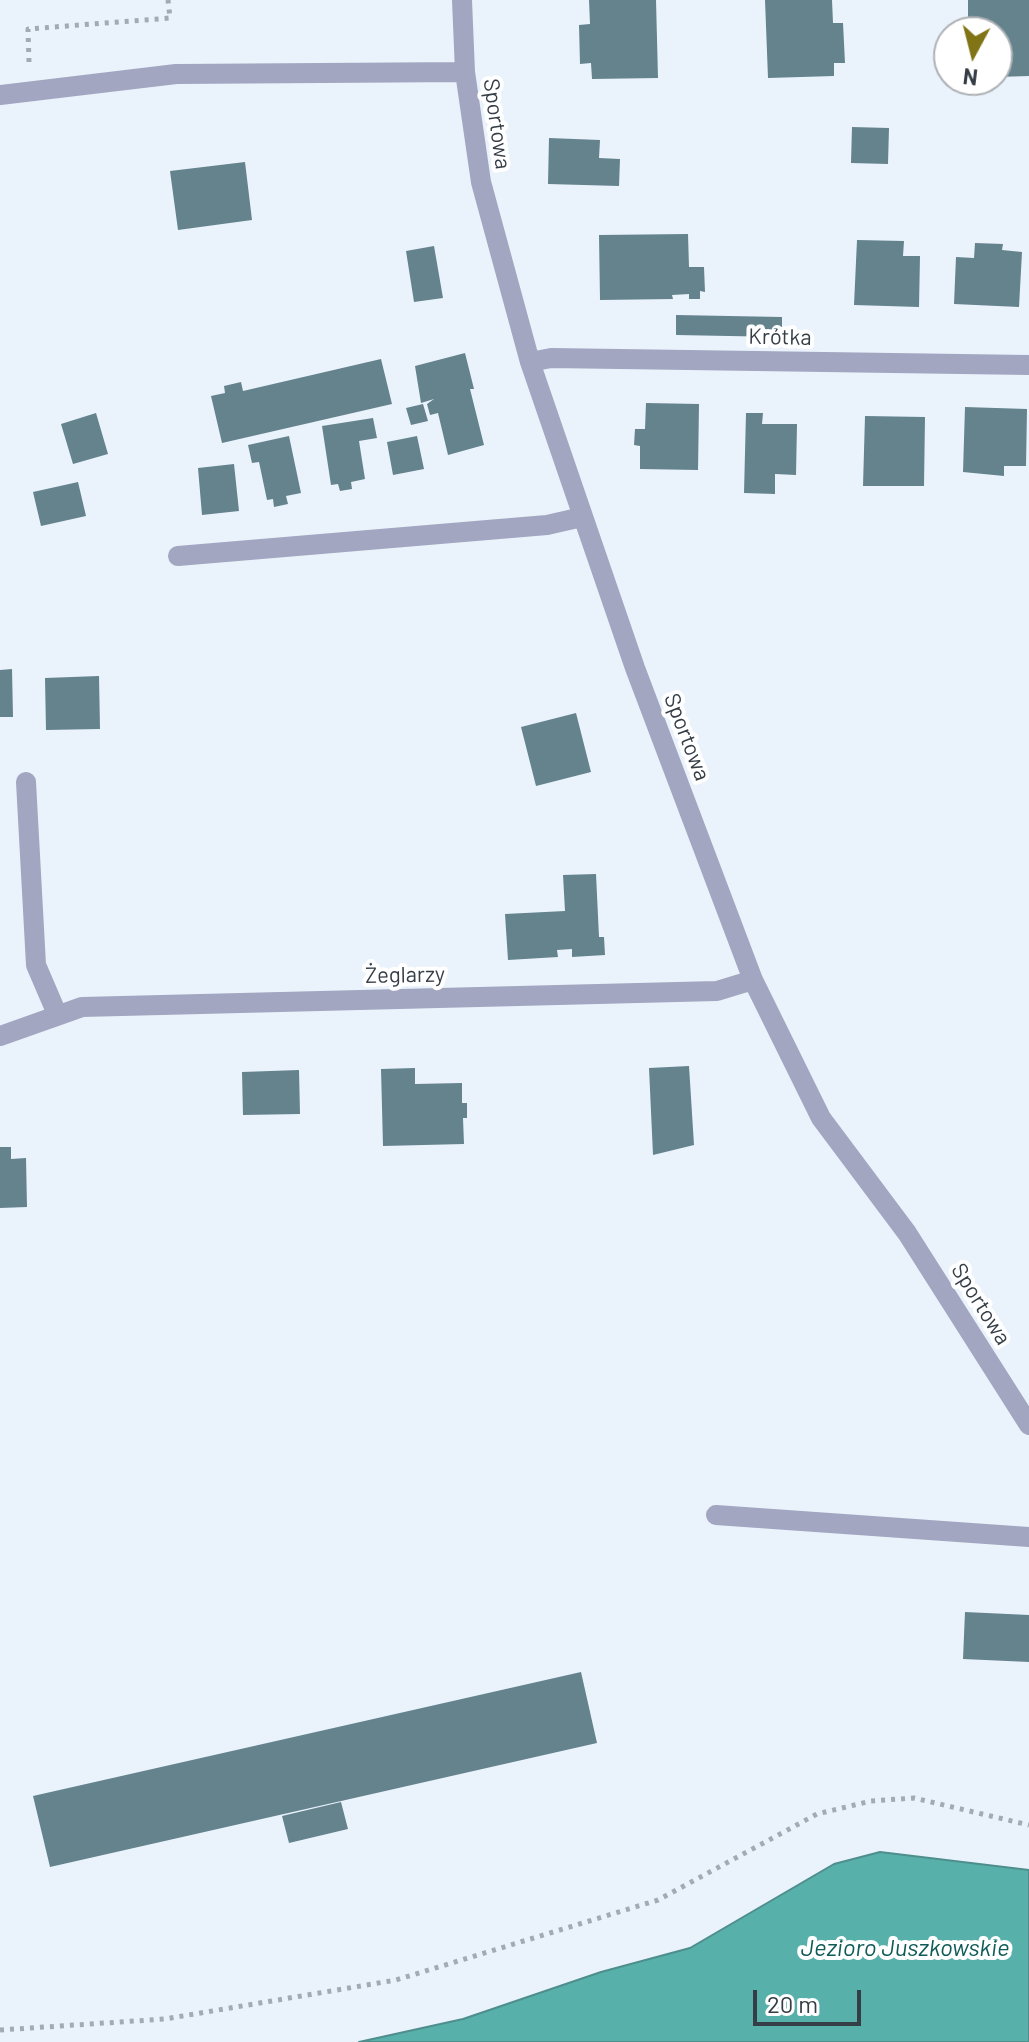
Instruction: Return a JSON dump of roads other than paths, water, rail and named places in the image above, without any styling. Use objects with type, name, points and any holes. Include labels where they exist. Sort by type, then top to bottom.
[{"type":"street","name":"Sportowa","points":[[462,0],[465,72],[481,182],[530,362],[582,517],[753,980],[821,1118],[907,1233],[1029,1425]]},
{"type":"street","points":[[0,95],[176,74],[465,72]]},
{"type":"street","name":"Krótka","points":[[530,362],[551,358],[1029,365]]},
{"type":"street","points":[[178,556],[547,525],[582,517]]},
{"type":"street","points":[[26,782],[36,965],[57,1014]]},
{"type":"street","name":"Żeglarzy","points":[[0,1036],[82,1007],[717,991],[753,980]]},
{"type":"street","points":[[716,1515],[1029,1537]]},
{"type":"water","name":"Jezioro Juszkowskie","points":[[880,1852],[1029,1870],[1029,2042],[359,2042],[463,2019],[601,1972],[690,1948],[834,1864]]}]
